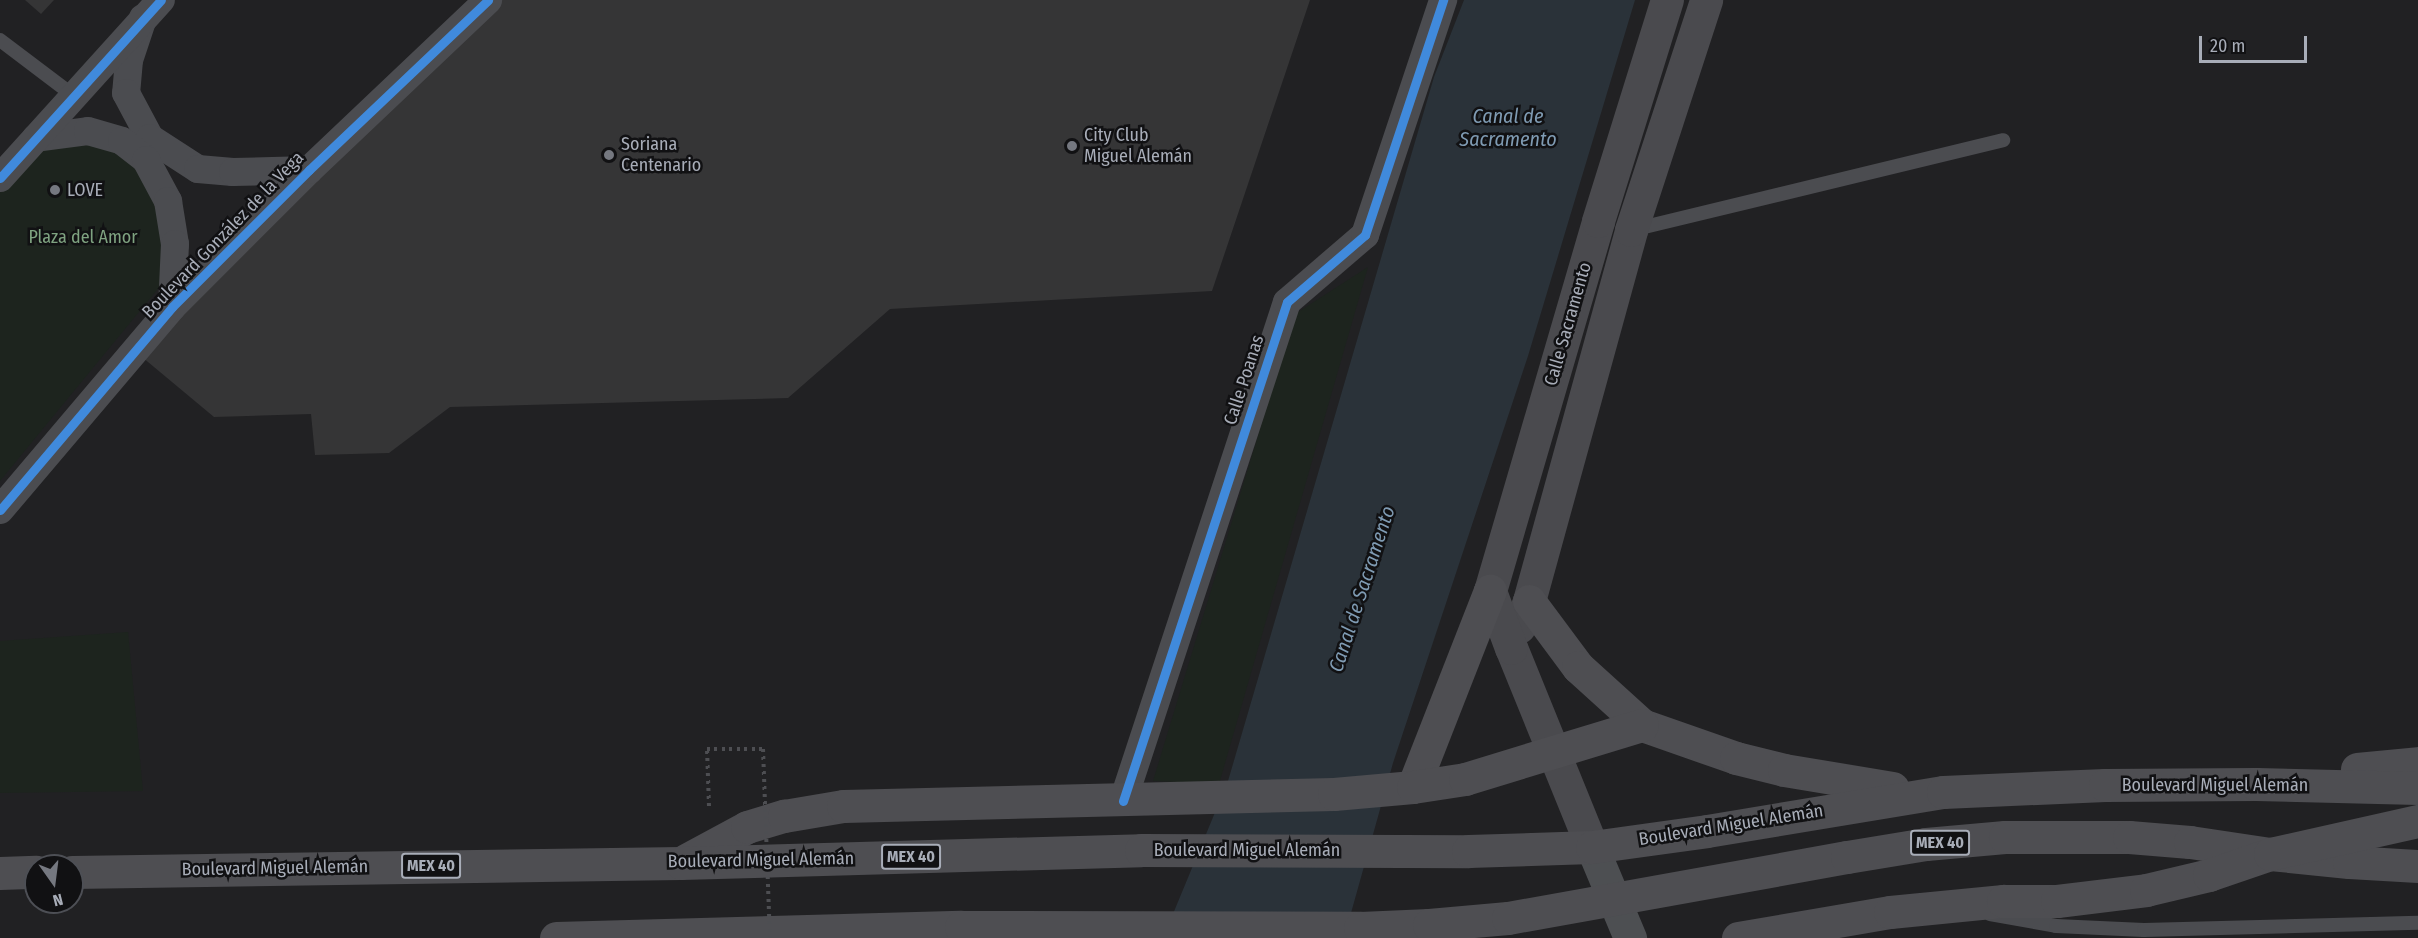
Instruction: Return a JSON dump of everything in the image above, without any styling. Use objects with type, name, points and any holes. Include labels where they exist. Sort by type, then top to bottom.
[{"type":"highway","points":[[1413,787],[1490,591]]},
{"type":"highway","points":[[1529,602],[1578,668],[1642,725],[1689,743],[1784,770],[1837,781],[1943,792]]},
{"type":"highway","points":[[681,863],[747,827],[784,816],[843,806],[1123,801],[1334,794],[1413,787],[1465,779],[1554,754],[1642,725]]},
{"type":"highway","points":[[2256,784],[2418,763]]},
{"type":"highway","name":"Boulevard Miguel Alemán","points":[[84,872],[681,863],[1141,850],[1468,851],[1592,846],[1707,831],[1943,792],[2105,784],[2256,784],[2418,788]]},
{"type":"highway","points":[[1738,938],[1890,912],[1950,905],[2057,901],[2146,890],[2209,875],[2270,854],[2418,821]]},
{"type":"highway","name":"MEX 40","points":[[556,938],[1052,932],[1148,926],[1360,928],[1440,924],[1508,918],[1614,901],[1926,844],[2005,837],[2129,837],[2190,842],[2270,854],[2418,866]]},
{"type":"highway","points":[[0,873],[24,872]]},
{"type":"main road","name":"Calle Sacramento","points":[[1511,648],[1529,602],[1667,0]]},
{"type":"main road","name":"Calle Sacramento","points":[[1490,591],[1615,225],[1706,0]]},
{"type":"main road","points":[[1490,591],[1511,648],[1630,938]]},
{"type":"street","name":"Boulevard González de la Vega","points":[[0,510],[172,307],[309,170],[488,0]]},
{"type":"street","name":"Calle Poanas","points":[[1123,801],[1287,302],[1365,235],[1443,0]]},
{"type":"street","points":[[152,9],[129,60],[126,93],[150,138],[198,169],[233,172],[309,170]]},
{"type":"street","points":[[0,178],[152,9]]},
{"type":"street","points":[[36,138],[88,131],[122,141],[146,160],[168,201],[175,244],[172,307]]},
{"type":"lane","points":[[0,40],[74,96]]},
{"type":"lane","points":[[1615,225],[2003,140]]},
{"type":"lane","points":[[1950,905],[2019,921],[2093,929],[2144,930],[2418,923]]},
{"type":"path","points":[[711,846],[707,749],[763,749],[770,938]]},
{"type":"shaded area","points":[[0,0],[2418,0],[2418,938],[0,938]]},
{"type":"green space","name":"Plaza del Amor","points":[[69,135],[144,162],[168,224],[162,284],[0,481],[0,168]]},
{"type":"green space","points":[[1368,267],[1219,784],[1153,781],[1295,314]]},
{"type":"green space","points":[[128,632],[143,791],[0,793],[0,641]]},
{"type":"water","name":"Canal de Sacramento","points":[[1464,0],[1635,0],[1528,356],[1393,763],[1344,938],[1163,938],[1228,781],[1434,77]]},
{"type":"building","points":[[25,0],[54,0],[41,14]]},
{"type":"building","name":"Soriana Centenario","points":[[482,0],[1310,0],[1212,291],[890,309],[788,398],[450,407],[389,453],[315,455],[311,414],[214,417],[142,357]]},
{"type":"cycle path","points":[[0,178],[161,0]]},
{"type":"cycle path","points":[[0,510],[172,307],[309,170],[488,0]]},
{"type":"cycle path","points":[[1123,801],[1287,302],[1365,235],[1443,0]]},
{"type":"place","name":"City Club Miguel Alemán","points":[[1072,146]]},
{"type":"place","name":"Soriana Centenario","points":[[609,155]]},
{"type":"place","name":"LOVE","points":[[55,190]]}]
